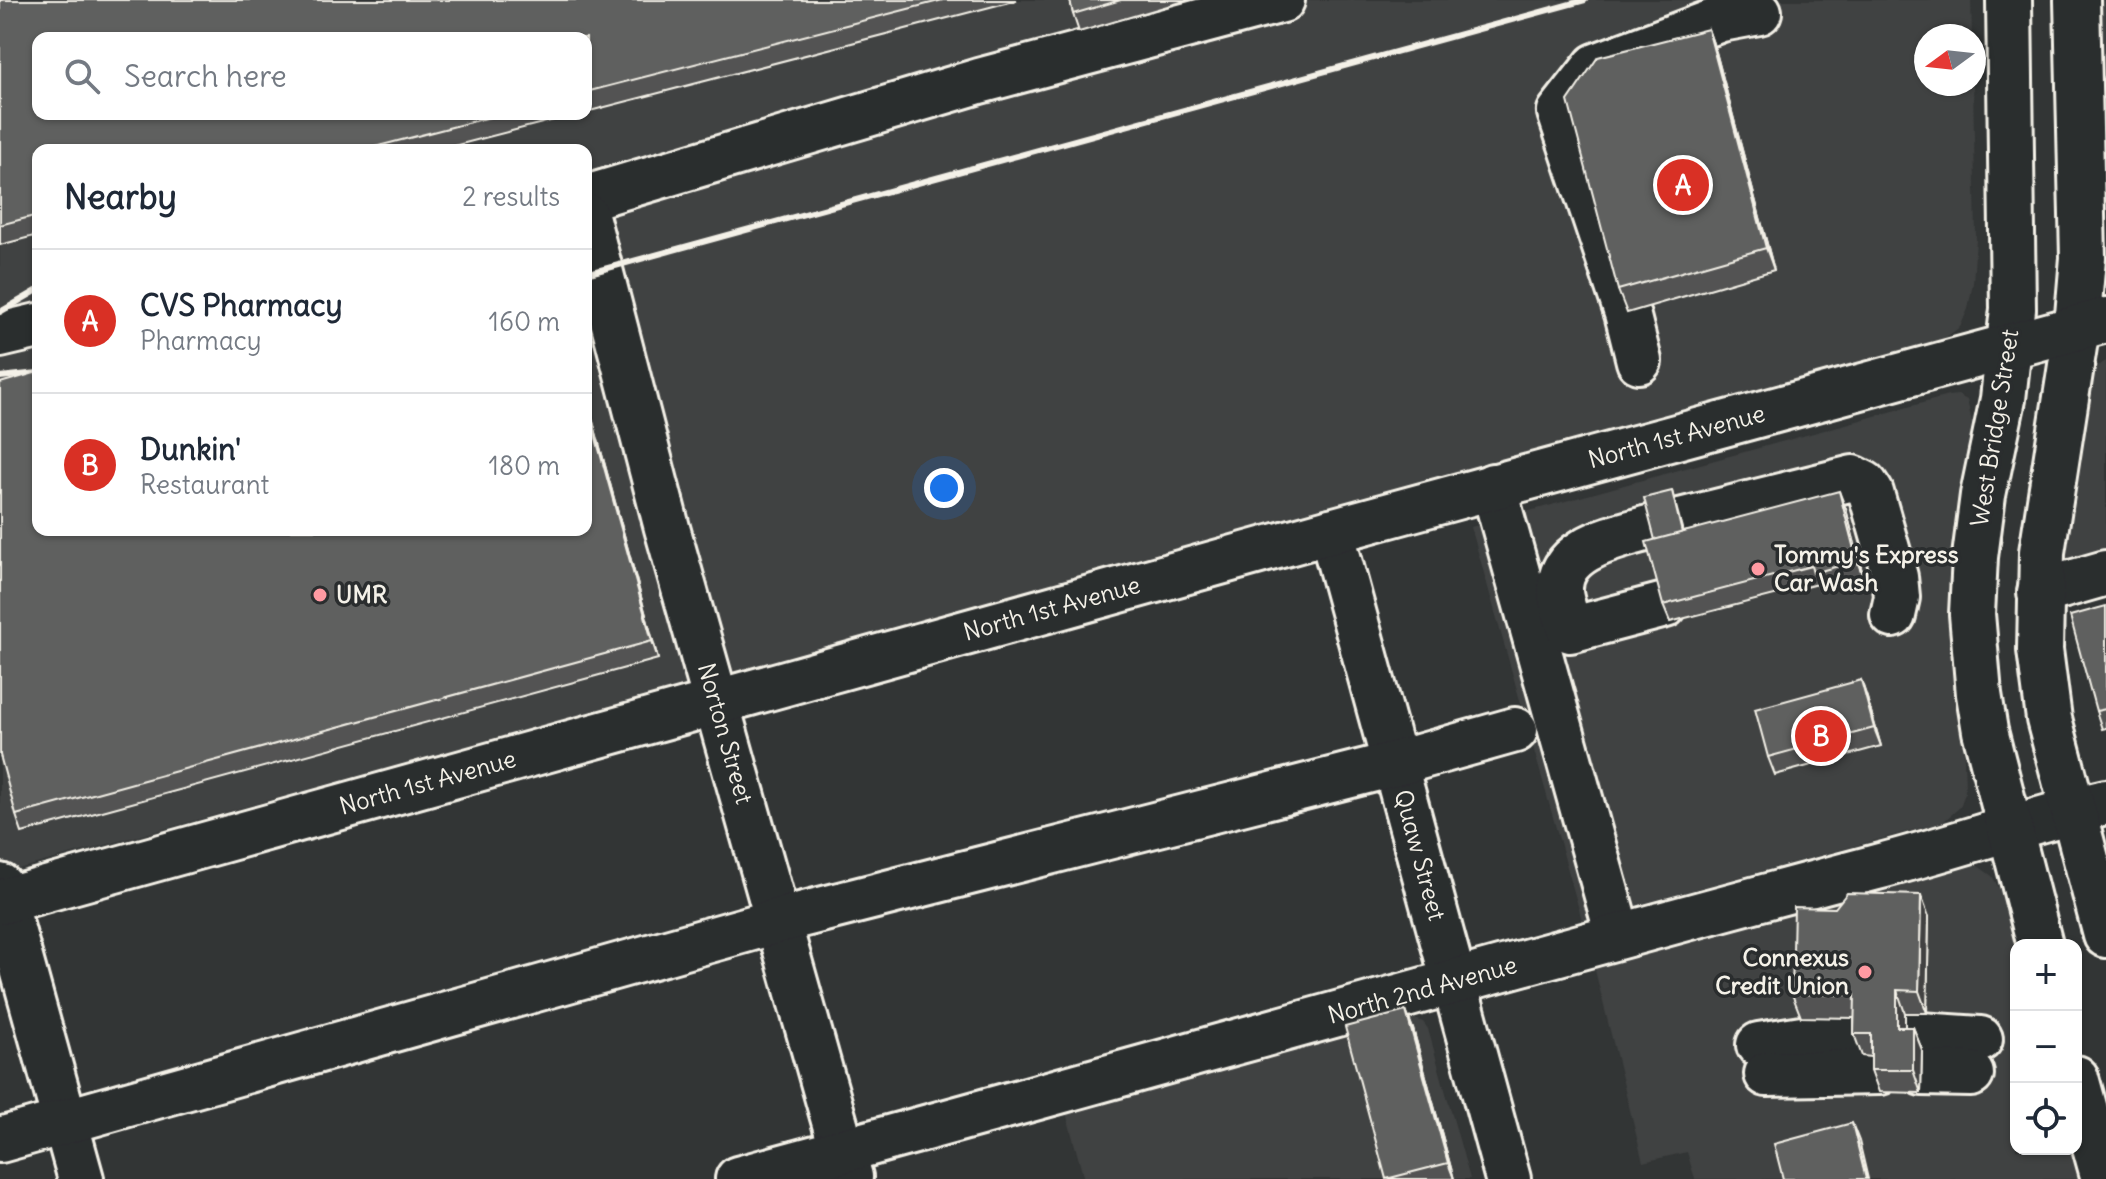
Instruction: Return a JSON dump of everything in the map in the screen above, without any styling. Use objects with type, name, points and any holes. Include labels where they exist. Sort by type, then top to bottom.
[{"type":"main road","points":[[592,196],[979,81],[1282,0]]},
{"type":"main road","name":"West Bridge Street","points":[[2009,0],[2013,309],[2003,399],[1983,495],[1972,614],[1979,694],[2008,827],[2038,939]]},
{"type":"main road","points":[[2077,0],[2083,234],[2091,323],[2048,506],[2040,592],[2040,650],[2045,698],[2090,806],[2106,935]]},
{"type":"main road","points":[[1639,361],[1627,313],[1560,112],[1596,66],[1721,19],[1759,12]]},
{"type":"main road","name":"Norton Street","points":[[592,241],[716,702],[847,1165]]},
{"type":"main road","name":"North 1st Avenue","points":[[1,896],[2091,323]]},
{"type":"main road","points":[[0,335],[32,327]]},
{"type":"main road","points":[[1665,605],[1570,630],[1560,591],[1566,569],[1588,548],[1666,524],[1853,478],[1865,484],[1871,493],[1895,577],[1897,597],[1893,615],[1890,590],[1881,565],[1864,554],[1858,556]]},
{"type":"main road","points":[[1493,486],[1618,935]]},
{"type":"main road","name":"Quaw Street","points":[[1331,531],[1508,1179]]},
{"type":"main road","points":[[2040,592],[2106,573]]},
{"type":"main road","points":[[0,1140],[777,921],[1394,764],[1515,730]]},
{"type":"main road","name":"North 2nd Avenue","points":[[738,1179],[847,1165],[1454,981],[1929,853],[2008,827],[2090,806]]},
{"type":"main road","points":[[1,896],[81,1179]]},
{"type":"main road","points":[[1763,1060],[1815,1036],[1892,1053],[1976,1056]]},
{"type":"main road","points":[[2077,1083],[2104,1179]]},
{"type":"shaded area","points":[[0,0],[1971,0],[1972,24],[1914,24],[1914,96],[1973,96],[1976,239],[1973,283],[1968,309],[1960,327],[1942,340],[0,874]]},
{"type":"shaded area","points":[[2094,0],[2106,0],[2106,243],[2103,234]]},
{"type":"shaded area","points":[[2106,361],[2106,565],[2058,579],[2093,369]]},
{"type":"shaded area","points":[[1958,395],[1967,400],[1972,422],[1951,578],[1949,653],[1964,754],[1965,793],[1960,807],[1943,822],[1582,920],[1471,527]]},
{"type":"shaded area","points":[[1967,863],[1978,866],[1992,876],[2001,892],[2014,939],[2010,939],[2010,1155],[2074,1155],[2080,1179],[1695,1179],[1687,1152],[1643,1162],[1593,962]]},
{"type":"shaded area","points":[[1413,1018],[1423,1022],[1428,1029],[1470,1179],[1084,1179],[1064,1105],[1393,1020]]},
{"type":"building","points":[[0,0],[943,0],[592,90],[592,32],[32,32],[32,120],[479,120],[386,144],[32,144],[32,217],[0,225]]},
{"type":"building","points":[[1070,0],[1121,0],[1073,14]]},
{"type":"building","points":[[1708,29],[1766,248],[1618,290],[1568,101],[1598,57]]},
{"type":"building","name":"UMR","points":[[32,374],[32,536],[592,536],[592,424],[652,641],[16,815],[0,755],[0,383]]},
{"type":"building","points":[[1672,491],[1682,533],[1655,540],[1644,498]]},
{"type":"building","name":"Tommy's Express Car Wash","points":[[1839,491],[1857,561],[1813,573],[1811,566],[1663,605],[1646,542]]},
{"type":"building","points":[[2106,606],[2106,709],[2096,711],[2070,616]]},
{"type":"building","points":[[1861,680],[1874,728],[1768,757],[1755,709]]},
{"type":"building","name":"Connexus Credit Union","points":[[1847,893],[1921,895],[1919,991],[1897,990],[1897,1027],[1913,1027],[1913,1070],[1871,1070],[1871,1034],[1854,1034],[1855,995],[1792,994],[1794,907],[1835,908]]},
{"type":"building","points":[[1406,1011],[1448,1163],[1386,1179],[1345,1027]]},
{"type":"building","points":[[1852,1123],[1866,1179],[1783,1179],[1774,1144]]},
{"type":"railway","points":[[592,272],[1585,0]]},
{"type":"railway","points":[[0,312],[32,293]]},
{"type":"railway","points":[[0,377],[32,374]]},
{"type":"place","name":"CVS Pharmacy","points":[[1683,185]]},
{"type":"place","name":"Tommy's Express Car Wash","points":[[1758,569]]},
{"type":"place","name":"UMR","points":[[320,595]]},
{"type":"place","name":"Dunkin'","points":[[1821,736]]},
{"type":"place","name":"Connexus Credit Union","points":[[1865,972]]}]
